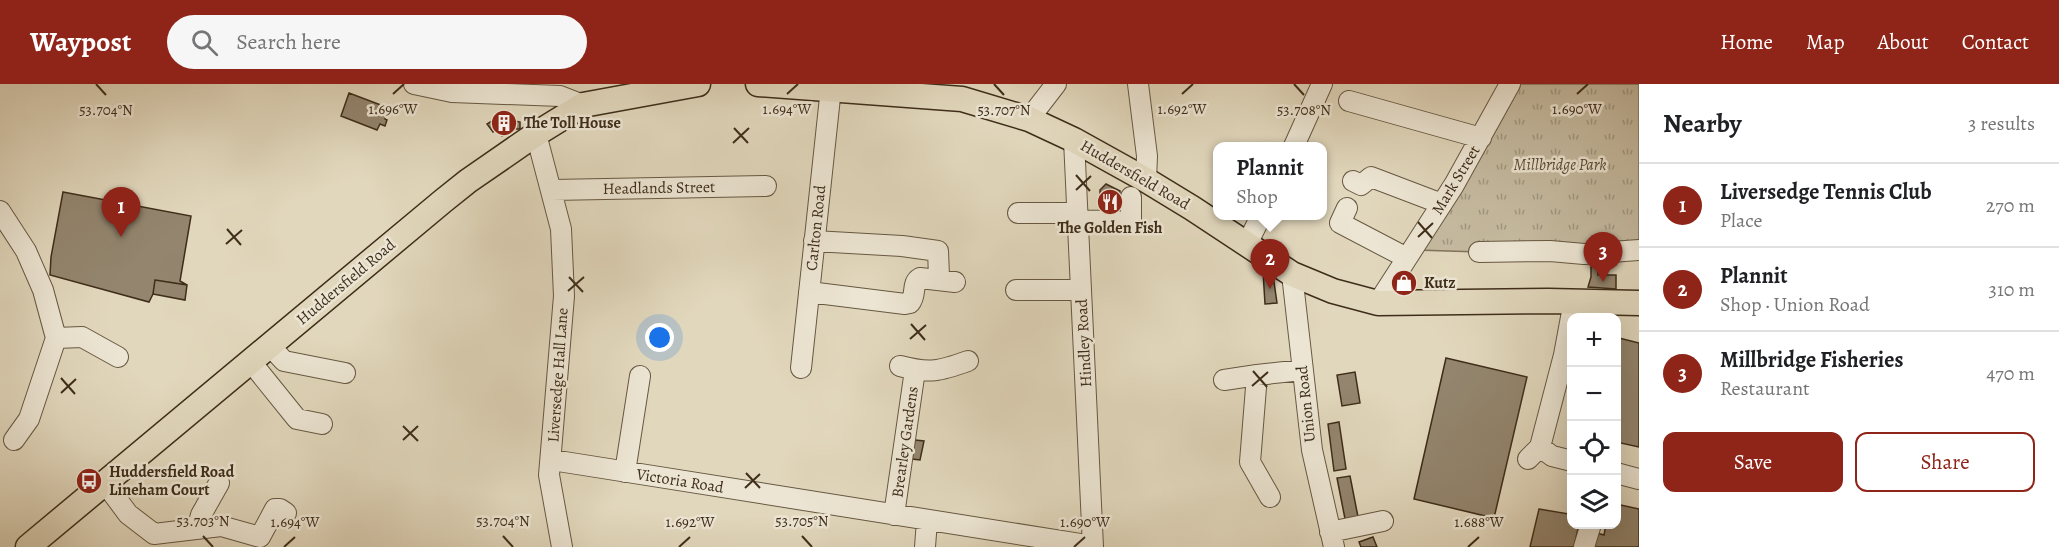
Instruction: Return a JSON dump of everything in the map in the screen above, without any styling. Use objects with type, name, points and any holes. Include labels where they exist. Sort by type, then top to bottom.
[{"type":"main road","name":"Huddersfield Road","points":[[28,547],[468,181],[536,134],[583,105],[627,90],[698,84]]},
{"type":"main road","name":"Huddersfield Road","points":[[758,84],[934,90],[1029,119],[1074,140],[1147,189],[1198,212],[1292,274],[1333,291],[1378,303],[1574,301],[1639,303]]},
{"type":"street","points":[[414,84],[560,96],[583,105]]},
{"type":"street","points":[[1029,119],[1056,84]]},
{"type":"street","points":[[1018,213],[1131,222],[1147,189],[1147,156],[1138,84]]},
{"type":"street","points":[[1296,142],[1322,84]]},
{"type":"street","name":"Mark Street","points":[[1378,303],[1442,204],[1510,84]]},
{"type":"street","name":"Carlton Road","points":[[801,368],[831,88]]},
{"type":"street","points":[[1349,100],[1481,138]]},
{"type":"street","name":"Liversedge Hall Lane","points":[[536,134],[561,229],[564,296],[549,475],[562,547]]},
{"type":"street","name":"Hindley Road","points":[[1074,140],[1093,547]]},
{"type":"street","points":[[1353,181],[1361,185],[1371,177],[1442,204]]},
{"type":"street","name":"Headlands Street","points":[[552,190],[766,186]]},
{"type":"street","points":[[1347,208],[1340,223],[1407,258]]},
{"type":"street","points":[[0,211],[26,251],[43,290],[56,338],[29,419],[14,440]]},
{"type":"street","points":[[1247,244],[1259,220]]},
{"type":"street","points":[[809,292],[905,304],[914,299],[915,284],[920,278],[947,279],[938,251],[903,246],[814,241]]},
{"type":"street","points":[[1479,252],[1550,251],[1584,254],[1639,250]]},
{"type":"street","name":"Union Road","points":[[1292,274],[1312,450],[1332,540],[1383,521]]},
{"type":"street","points":[[1016,290],[1081,290]]},
{"type":"street","points":[[1567,460],[1534,453],[1564,355],[1574,301]]},
{"type":"street","points":[[56,338],[82,337],[118,357]]},
{"type":"street","points":[[270,346],[284,361],[345,373]]},
{"type":"street","points":[[251,362],[297,419],[322,424]]},
{"type":"street","name":"Brearley Gardens","points":[[894,515],[907,368],[937,372],[968,362]]},
{"type":"street","points":[[1224,380],[1302,370]]},
{"type":"street","points":[[1257,375],[1250,462],[1270,497]]},
{"type":"street","points":[[625,472],[640,376]]},
{"type":"street","name":"Victoria Road","points":[[552,460],[1093,547]]},
{"type":"street","points":[[1621,474],[1639,479]]},
{"type":"street","points":[[105,483],[128,514],[153,540],[197,529],[221,526],[260,537],[275,509],[286,513]]},
{"type":"street","points":[[197,529],[201,515],[219,483]]},
{"type":"street","points":[[925,547],[927,520]]},
{"type":"street","points":[[1584,547],[1589,529]]},
{"type":"green space","name":"Millbridge Park","points":[[1514,84],[1639,84],[1639,247],[1479,252],[1417,250]]},
{"type":"building","points":[[349,93],[386,107],[385,110],[388,111],[385,126],[380,124],[377,130],[341,116]]},
{"type":"building","name":"The Toll House","points":[[508,111],[515,121],[520,122],[520,129],[513,129],[502,136],[498,129],[493,132],[487,124]]},
{"type":"building","name":"The Golden Fish","points":[[1106,184],[1120,191],[1119,213],[1100,212],[1100,190]]},
{"type":"building","points":[[63,192],[191,216],[180,281],[187,285],[185,300],[153,294],[149,302],[50,275]]},
{"type":"building","points":[[1591,267],[1598,267],[1598,275],[1616,275],[1616,289],[1588,287]]},
{"type":"building","points":[[1263,271],[1273,275],[1277,303],[1265,304]]},
{"type":"building","points":[[155,280],[187,285],[185,300],[153,294]]},
{"type":"building","points":[[1621,338],[1639,343],[1639,447],[1621,443]]},
{"type":"building","points":[[1446,358],[1527,377],[1494,518],[1414,499]]},
{"type":"building","points":[[1355,372],[1360,403],[1342,406],[1337,375]]},
{"type":"building","points":[[1339,422],[1346,469],[1334,471],[1328,424]]},
{"type":"building","points":[[915,440],[924,441],[920,460],[912,459]]},
{"type":"building","points":[[1350,476],[1359,522],[1346,524],[1337,478]]},
{"type":"building","points":[[1621,505],[1639,509],[1639,547],[1589,547],[1593,532],[1604,535],[1605,529],[1621,529]]},
{"type":"building","points":[[1539,509],[1567,514],[1567,529],[1578,529],[1574,547],[1530,547]]},
{"type":"building","points":[[1373,537],[1377,547],[1361,547],[1359,542]]},
{"type":"place","name":"The Toll House","points":[[504,123]]},
{"type":"place","name":"The Golden Fish","points":[[1110,202]]},
{"type":"place","name":"Liversedge Tennis Club","points":[[121,237]]},
{"type":"place","name":"Millbridge Fisheries","points":[[1603,282]]},
{"type":"place","name":"Kutz","points":[[1404,283]]},
{"type":"place","name":"Plannit","points":[[1270,289]]},
{"type":"place","name":"Huddersfield Road Lineham Court","points":[[89,481]]}]
